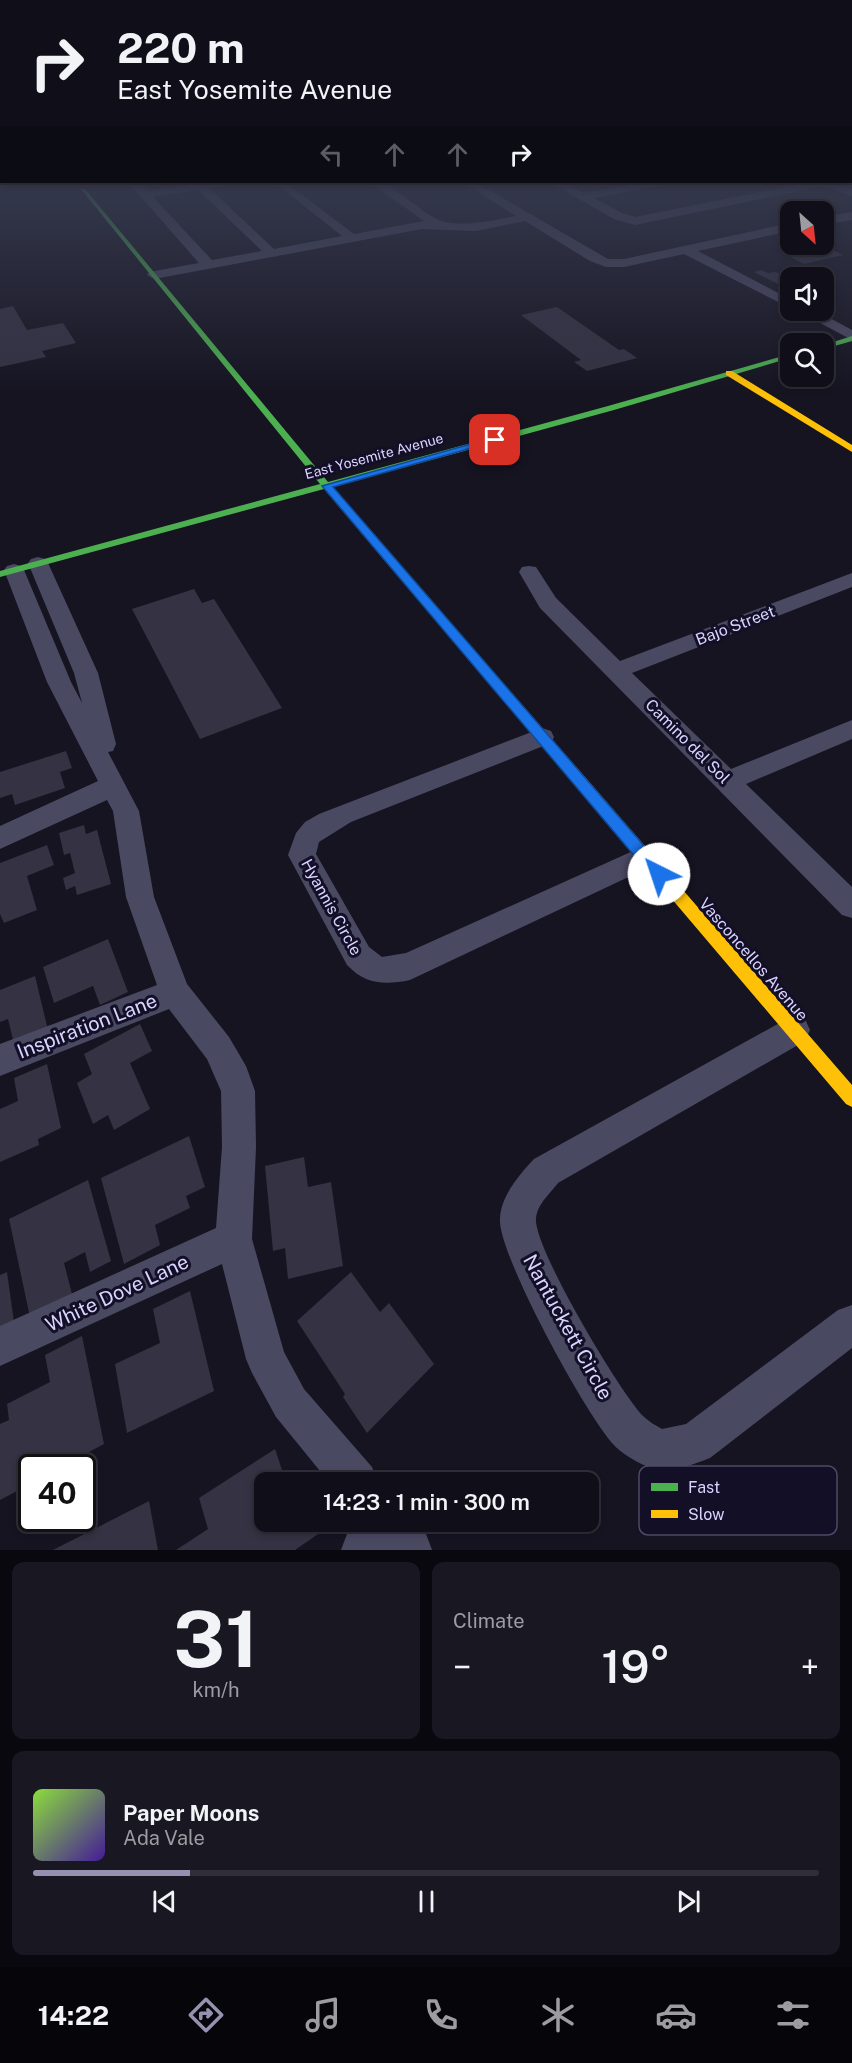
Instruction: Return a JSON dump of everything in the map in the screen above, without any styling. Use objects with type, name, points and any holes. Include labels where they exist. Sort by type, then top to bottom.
[{"type":"street","name":"Vasconcellos Avenue","points":[[133,250],[327,486],[852,1098]]},
{"type":"street","points":[[196,250],[208,264]]},
{"type":"street","points":[[154,275],[285,250]]},
{"type":"street","points":[[585,250],[606,263],[624,263],[685,250]]},
{"type":"street","points":[[688,250],[780,299]]},
{"type":"street","points":[[822,321],[852,337]]},
{"type":"street","points":[[834,343],[852,337]]},
{"type":"street","name":"East Yosemite Avenue","points":[[7,572],[610,408],[780,359]]},
{"type":"street","points":[[729,373],[852,449]]},
{"type":"street","points":[[38,563],[86,674],[114,785]]},
{"type":"street","points":[[7,572],[59,682],[126,811],[140,897],[175,992],[218,1048],[234,1077],[238,1091],[239,1147],[234,1239],[266,1359],[290,1403],[349,1472]]},
{"type":"street","name":"Camino del Sol","points":[[529,572],[548,603],[618,670],[852,906]]},
{"type":"street","name":"Bajo Street","points":[[618,670],[852,580]]},
{"type":"street","points":[[728,781],[852,729]]},
{"type":"street","name":"Hyannis Circle","points":[[542,736],[342,815],[311,831],[301,846],[302,855],[358,956],[366,965],[383,972],[410,966],[644,857]]},
{"type":"street","points":[[0,838],[114,785]]},
{"type":"street","name":"Inspiration Lane","points":[[0,1060],[175,992]]},
{"type":"street","name":"Nantuckett Circle","points":[[794,1030],[546,1171],[522,1198],[517,1224],[530,1262],[594,1379],[628,1431],[659,1450],[695,1443],[852,1324]]},
{"type":"street","name":"White Dove Lane","points":[[0,1346],[234,1239]]},
{"type":"building","points":[[834,251],[843,255],[804,264],[787,255],[834,255]]},
{"type":"building","points":[[761,270],[780,274],[780,285],[754,272]]},
{"type":"building","points":[[13,306],[27,330],[63,323],[76,343],[42,351],[46,357],[0,367],[0,309]]},
{"type":"building","points":[[557,307],[619,350],[624,349],[637,358],[587,371],[574,362],[581,360],[521,315]]},
{"type":"building","points":[[194,589],[202,603],[214,599],[282,708],[200,739],[132,609]]},
{"type":"building","points":[[66,751],[72,768],[60,772],[65,788],[15,805],[12,794],[0,798],[0,772]]},
{"type":"building","points":[[84,825],[86,834],[97,830],[111,884],[77,895],[75,886],[66,890],[63,878],[75,873],[70,853],[64,855],[59,833]]},
{"type":"building","points":[[47,845],[54,865],[27,876],[37,910],[4,923],[0,914],[0,863]]},
{"type":"building","points":[[108,939],[128,992],[100,1005],[93,986],[54,1003],[43,967]]},
{"type":"building","points":[[35,976],[48,1030],[14,1044],[8,1019],[0,1022],[0,990]]},
{"type":"building","points":[[140,1024],[152,1051],[130,1063],[150,1109],[114,1130],[108,1115],[93,1124],[77,1083],[92,1074],[84,1054]]},
{"type":"building","points":[[47,1064],[61,1128],[38,1139],[39,1145],[0,1162],[0,1109],[18,1101],[14,1078]]},
{"type":"building","points":[[189,1136],[205,1187],[186,1196],[190,1208],[155,1225],[160,1245],[124,1264],[101,1178]]},
{"type":"building","points":[[304,1157],[308,1187],[331,1182],[343,1266],[288,1279],[285,1248],[273,1251],[265,1166]]},
{"type":"building","points":[[88,1180],[111,1261],[90,1272],[85,1252],[64,1263],[72,1294],[30,1317],[9,1219]]},
{"type":"building","points":[[7,1272],[14,1322],[0,1329],[0,1275]]},
{"type":"building","points":[[351,1272],[380,1312],[389,1303],[434,1364],[367,1433],[343,1397],[345,1394],[297,1321]]},
{"type":"building","points":[[190,1291],[214,1391],[127,1433],[115,1364],[160,1343],[153,1309]]},
{"type":"building","points":[[82,1336],[104,1444],[85,1454],[18,1454],[18,1490],[0,1500],[0,1424],[9,1420],[7,1404],[50,1382],[45,1355]]},
{"type":"building","points":[[275,1449],[283,1472],[254,1472],[254,1532],[321,1532],[295,1550],[176,1550],[208,1529],[199,1498]]},
{"type":"building","points":[[149,1501],[158,1550],[53,1550],[88,1532],[96,1532],[96,1528]]},
{"type":"traffic: fast","points":[[133,250],[339,501],[580,781]]},
{"type":"traffic: fast","points":[[834,344],[852,338]]},
{"type":"traffic: fast","points":[[0,574],[611,408],[780,359]]},
{"type":"traffic: slow","points":[[729,373],[852,449]]},
{"type":"traffic: slow","points":[[580,781],[852,1098]]},
{"type":"route","points":[[495,440],[327,486],[659,874]]}]
